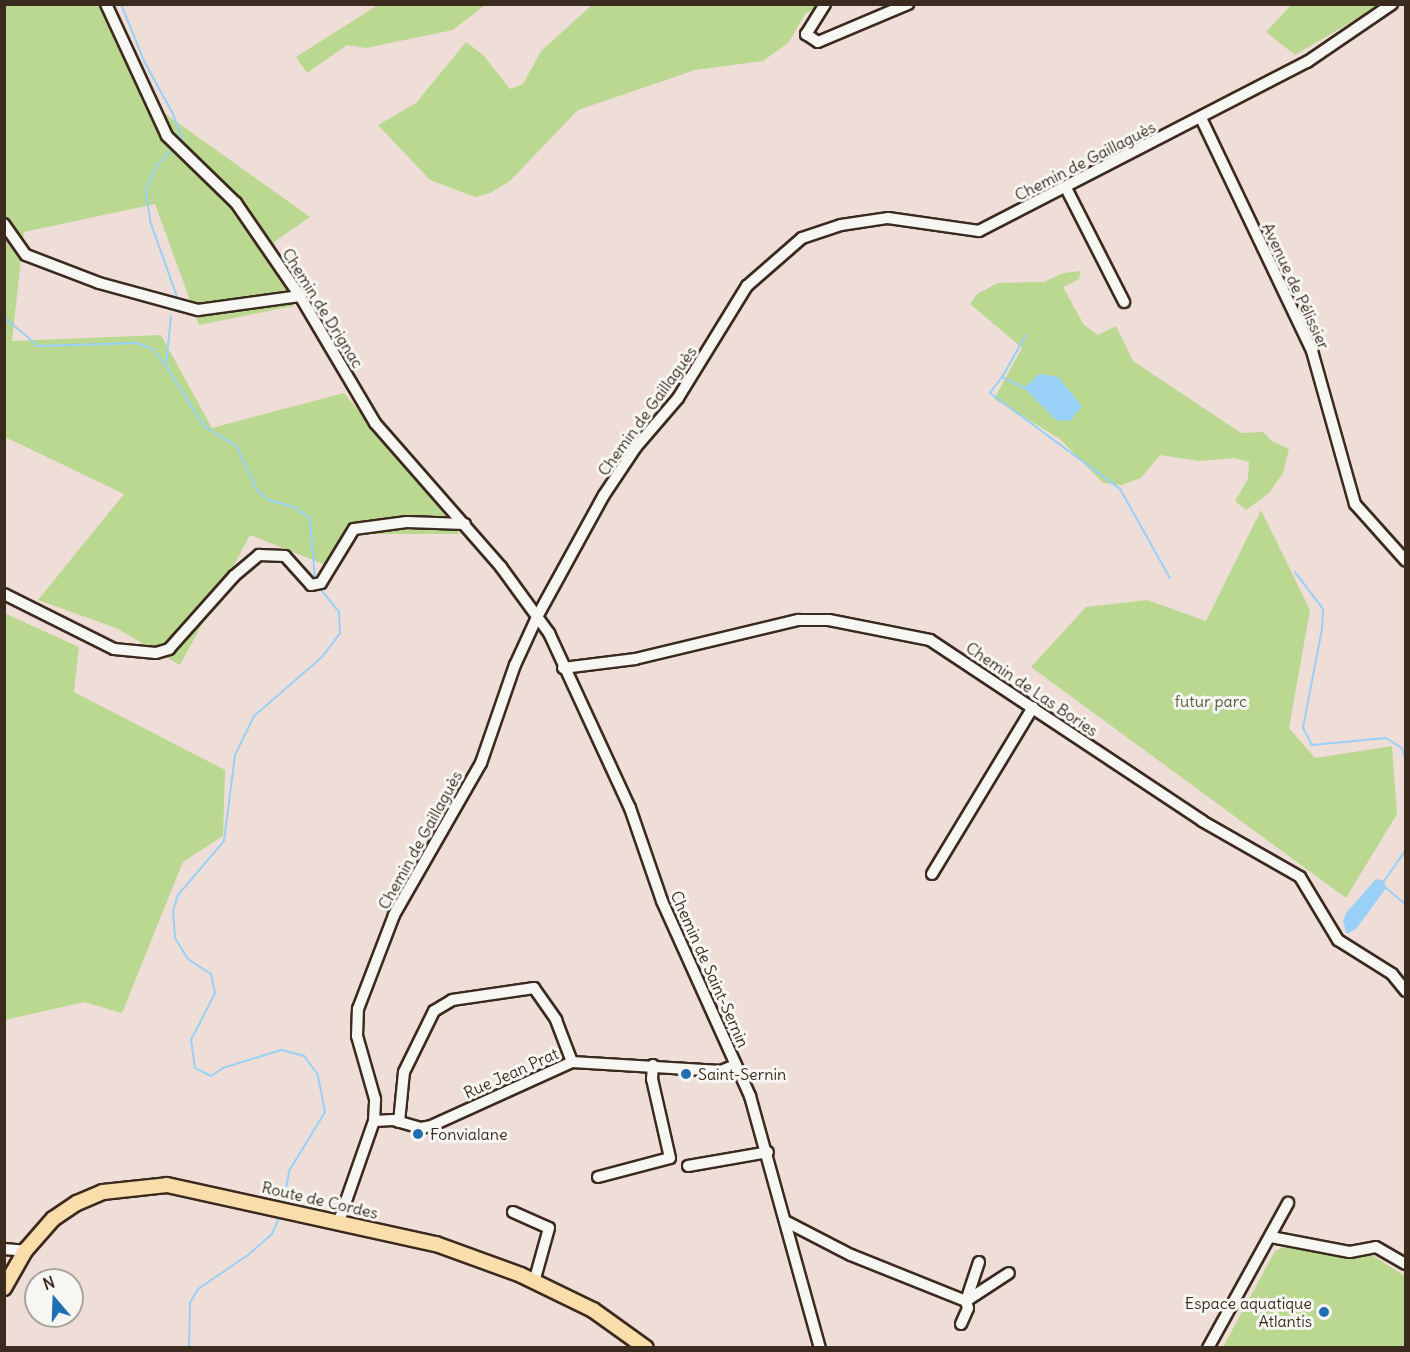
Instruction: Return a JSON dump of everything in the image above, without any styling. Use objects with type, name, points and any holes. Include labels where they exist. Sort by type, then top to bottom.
[{"type":"main road","name":"Route de Cordes","points":[[4,1287],[25,1251],[53,1219],[103,1192],[168,1185],[295,1210],[436,1244],[534,1282],[594,1310],[646,1347]]},
{"type":"street","name":"Chemin de Drignac","points":[[106,4],[175,145],[237,203],[300,296],[375,423],[465,524],[538,615]]},
{"type":"street","points":[[825,4],[806,34],[818,42],[908,4]]},
{"type":"street","name":"Chemin de Gaillaguès","points":[[339,1221],[374,1121],[375,1099],[357,1036],[358,1009],[394,915],[481,763],[515,665],[538,615],[604,495],[636,447],[678,398],[747,286],[776,258],[802,238],[841,225],[888,218],[979,231],[1307,62],[1392,4]]},
{"type":"street","name":"Avenue de Pélissier","points":[[1201,118],[1312,351],[1348,487],[1362,515],[1406,561]]},
{"type":"street","points":[[1066,188],[1124,303]]},
{"type":"street","points":[[4,225],[26,255],[99,283],[198,310],[300,296]]},
{"type":"street","points":[[4,594],[114,649],[156,652],[169,650],[234,576],[259,555],[285,556],[311,585],[321,583],[354,529],[407,522],[465,524]]},
{"type":"street","name":"Chemin de Saint-Sernin","points":[[538,615],[630,808],[662,900],[736,1065],[768,1152],[820,1347]]},
{"type":"street","name":"Chemin de Las Bories","points":[[563,668],[635,659],[798,620],[830,620],[930,639],[1202,821],[1300,877],[1338,940],[1392,974],[1406,991]]},
{"type":"street","points":[[932,874],[1033,707]]},
{"type":"street","points":[[399,1122],[404,1108],[404,1072],[434,1011],[452,1000],[534,988],[556,1020],[572,1062]]},
{"type":"street","name":"Rue Jean Prat","points":[[374,1121],[399,1122],[421,1128],[431,1126],[572,1062],[722,1071],[736,1065]]},
{"type":"street","points":[[598,1177],[670,1158],[652,1079],[652,1065]]},
{"type":"street","points":[[688,1166],[768,1152]]},
{"type":"street","points":[[1208,1347],[1288,1203]]},
{"type":"street","points":[[513,1212],[549,1228],[534,1282]]},
{"type":"street","points":[[785,1221],[851,1255],[966,1301]]},
{"type":"street","points":[[1271,1237],[1350,1252],[1376,1247],[1406,1264]]},
{"type":"street","points":[[4,1249],[25,1251]]},
{"type":"street","points":[[961,1324],[979,1262]]},
{"type":"street","points":[[966,1301],[1009,1273]]},
{"type":"green space","points":[[379,4],[485,5],[453,30],[366,48],[347,45],[307,73],[296,57]]},
{"type":"green space","points":[[1292,4],[1380,5],[1295,55],[1266,32]]},
{"type":"green space","points":[[4,5],[112,5],[164,113],[310,217],[274,242],[293,306],[199,325],[155,204],[24,232],[12,341],[161,335],[212,428],[344,393],[460,534],[352,534],[328,566],[250,535],[180,665],[116,628],[38,600],[124,494],[5,437]]},
{"type":"green space","points":[[592,5],[820,5],[805,14],[789,42],[763,61],[695,70],[578,110],[510,181],[490,193],[475,197],[430,180],[378,125],[416,103],[466,42],[483,55],[510,89],[523,84],[541,51]]},
{"type":"green space","points":[[1081,271],[1079,279],[1063,287],[1084,325],[1098,335],[1116,326],[1133,361],[1241,433],[1263,432],[1272,441],[1289,449],[1283,473],[1269,493],[1246,510],[1235,501],[1248,479],[1249,462],[1235,458],[1200,461],[1160,455],[1141,478],[1122,485],[1103,483],[1060,439],[994,399],[1022,348],[970,304],[977,294],[998,283],[1044,282],[1063,273]]},
{"type":"green space","name":"futur parc","points":[[1261,510],[1310,610],[1289,728],[1315,758],[1392,746],[1397,814],[1346,898],[1031,667],[1086,607],[1147,600],[1206,621]]},
{"type":"green space","points":[[4,613],[79,647],[74,692],[225,770],[223,836],[183,862],[122,1013],[84,1002],[5,1020]]},
{"type":"green space","name":"Espace aquatique Atlantis","points":[[1284,1247],[1350,1258],[1372,1255],[1405,1276],[1405,1347],[1223,1347],[1275,1251]]},
{"type":"water","points":[[1039,374],[1058,377],[1082,406],[1070,421],[1056,420],[1024,388]]},
{"type":"water","points":[[1376,879],[1384,881],[1386,888],[1356,929],[1347,934],[1343,922],[1346,913]]},
{"type":"waterway","points":[[121,4],[145,63],[173,114],[182,139],[179,143]]},
{"type":"waterway","points":[[175,147],[156,166],[146,191],[150,221],[177,297]]},
{"type":"waterway","points":[[171,316],[166,366],[204,426],[237,447],[257,490],[268,500],[294,507],[310,518],[315,580]]},
{"type":"waterway","points":[[4,317],[38,346],[137,343],[153,349],[166,366]]},
{"type":"waterway","points":[[1024,388],[1002,377],[1026,335]]},
{"type":"waterway","points":[[1002,377],[990,393],[1120,489],[1170,578]]},
{"type":"waterway","points":[[1295,572],[1323,609],[1322,629],[1303,728],[1312,745],[1386,738],[1402,748],[1406,761]]},
{"type":"waterway","points":[[283,1206],[289,1171],[325,1112],[318,1075],[304,1056],[281,1050],[223,1068],[211,1076],[195,1068],[191,1040],[215,993],[211,974],[188,959],[175,938],[173,911],[178,895],[224,841],[235,755],[254,716],[322,657],[340,633],[339,612],[319,587]]},
{"type":"waterway","points":[[1384,881],[1406,850]]},
{"type":"waterway","points":[[1386,888],[1406,905]]},
{"type":"waterway","points":[[189,1348],[190,1303],[198,1289],[248,1255],[272,1234],[280,1215]]},
{"type":"place","name":"Saint-Sernin","points":[[686,1074]]},
{"type":"place","name":"Fonvialane","points":[[418,1134]]},
{"type":"place","name":"Espace aquatique Atlantis","points":[[1324,1312]]}]
